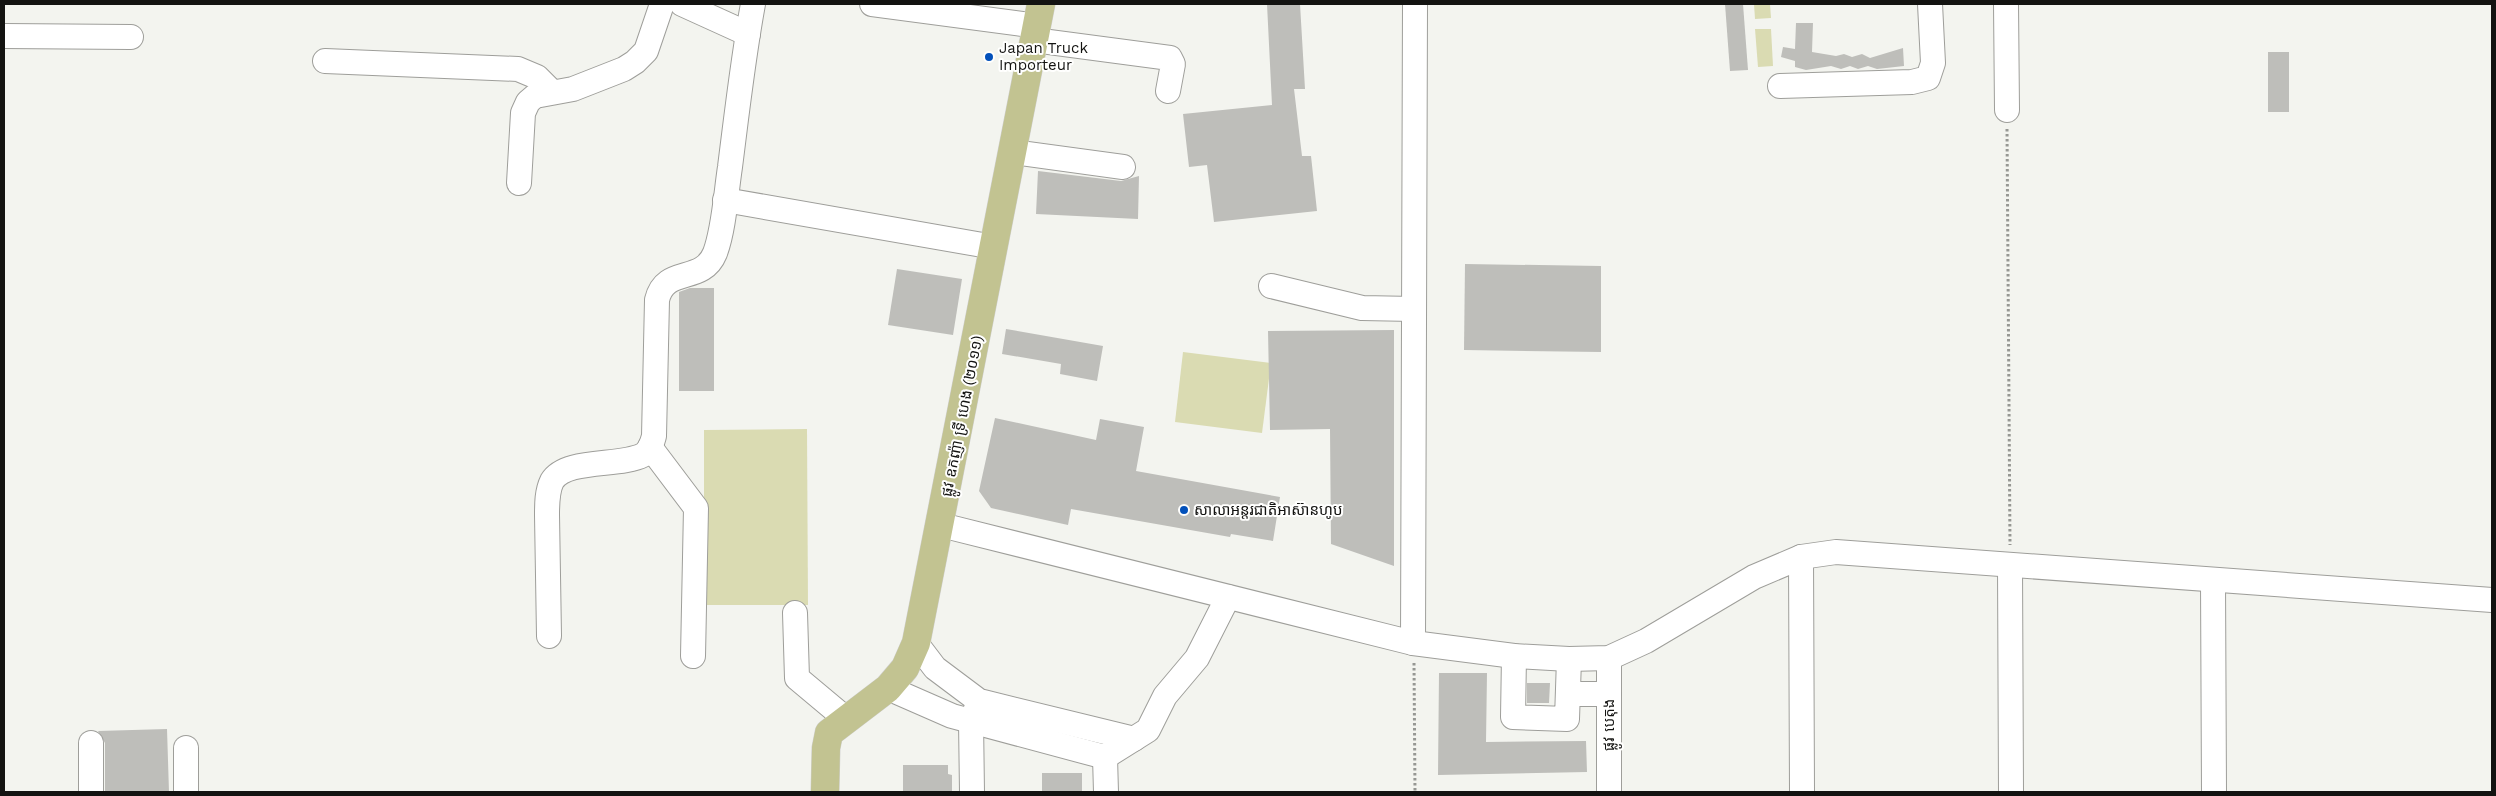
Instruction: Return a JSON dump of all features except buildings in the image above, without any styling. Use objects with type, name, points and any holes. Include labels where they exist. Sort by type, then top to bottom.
[{"type":"main road","name":"ផ្លូវ ឧកញ៉ា ទ្រី ហេង (២០១១)","points":[[825,792],[826,748],[829,733],[888,688],[905,668],[916,643],[1037,23]]},
{"type":"street","points":[[518,183],[523,113],[528,102],[535,96],[551,91],[573,89],[624,69],[635,62],[646,51],[662,4]]},
{"type":"street","points":[[682,4],[748,34]]},
{"type":"street","points":[[548,636],[547,515],[548,497],[552,480],[564,472],[582,466],[627,460],[644,454],[650,447],[654,436],[657,300],[660,289],[667,282],[701,270],[710,264],[716,250],[753,4]]},
{"type":"street","points":[[872,4],[1037,23],[1170,58],[1173,64],[1168,91]]},
{"type":"street","points":[[1414,644],[1415,4]]},
{"type":"street","points":[[1780,86],[1912,82],[1928,78],[1933,63],[1930,4]]},
{"type":"street","points":[[2006,4],[2007,110]]},
{"type":"street","points":[[4,36],[131,37]]},
{"type":"street","points":[[325,61],[518,69],[537,78],[551,91]]},
{"type":"street","points":[[1013,152],[1123,168]]},
{"type":"street","points":[[725,200],[994,246]]},
{"type":"street","points":[[1271,286],[1362,308],[1414,309]]},
{"type":"street","points":[[650,447],[696,508],[693,656]]},
{"type":"street","points":[[940,525],[1414,644],[1514,656],[1569,659],[1609,658],[1646,641],[1754,576],[1802,557],[1836,552],[2492,600]]},
{"type":"street","points":[[1802,557],[1802,792]]},
{"type":"street","points":[[2010,566],[2011,792]]},
{"type":"street","points":[[2213,581],[2214,792]]},
{"type":"street","points":[[1105,757],[1148,730],[1165,696],[1197,658],[1228,597]]},
{"type":"street","points":[[795,613],[797,678],[846,719]]},
{"type":"street","points":[[916,643],[935,668],[975,711],[1105,757]]},
{"type":"street","points":[[1514,656],[1513,717],[1568,719],[1569,659]]},
{"type":"street","name":"ផ្លូវ បេតុង","points":[[1609,658],[1609,792]]},
{"type":"street","points":[[888,688],[952,716],[975,711],[1134,739]]},
{"type":"street","points":[[1568,694],[1609,694]]},
{"type":"street","points":[[972,792],[975,711]]},
{"type":"street","points":[[91,743],[91,792]]},
{"type":"street","points":[[186,748],[186,792]]},
{"type":"street","points":[[1105,757],[1106,792]]},
{"type":"path","points":[[2007,110],[2010,566]]},
{"type":"path","points":[[1414,644],[1415,792]]},
{"type":"green space","points":[[1754,4],[1770,4],[1771,18],[1755,19]]},
{"type":"green space","points":[[1755,29],[1771,29],[1773,66],[1758,67]]},
{"type":"green space","points":[[1183,352],[1271,363],[1262,433],[1175,422]]},
{"type":"green space","points":[[807,429],[808,605],[704,605],[704,430]]},
{"type":"place","name":"Japan Truck Importeur","points":[[989,57]]},
{"type":"place","name":"សាលាអន្ដរជាតិអាស៊ានហូប","points":[[1184,510]]}]
